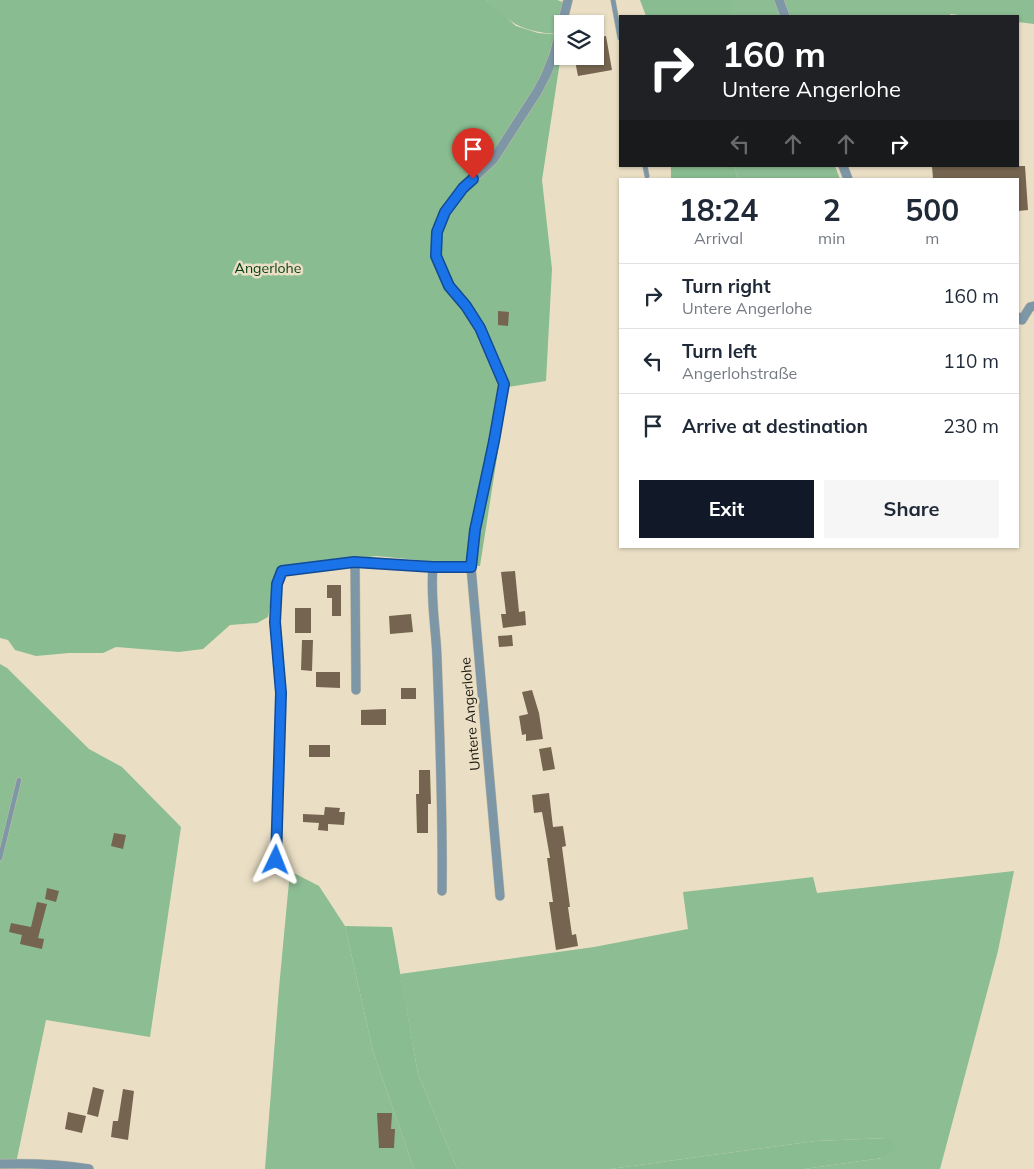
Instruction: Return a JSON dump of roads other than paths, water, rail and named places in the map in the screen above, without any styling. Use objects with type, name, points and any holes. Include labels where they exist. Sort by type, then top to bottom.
[{"type":"street","name":"Untere Angerlohe","points":[[500,896],[471,567],[475,530],[504,384],[480,328],[466,306],[449,286],[436,256],[437,232],[445,212],[463,188],[493,160],[546,75],[554,55],[568,0]]},
{"type":"street","points":[[779,0],[785,15]]},
{"type":"street","points":[[1019,318],[1022,320],[1030,307],[1034,306]]},
{"type":"street","points":[[282,571],[354,562],[433,567],[471,567]]},
{"type":"street","points":[[354,562],[356,690]]},
{"type":"street","name":"Untere Angerlohe","points":[[433,567],[432,599],[437,646],[443,850],[442,891]]},
{"type":"street","points":[[0,1164],[33,1163],[66,1165],[89,1169]]},
{"type":"lane","points":[[613,0],[619,33]]},
{"type":"lane","points":[[645,167],[647,176]]},
{"type":"lane","points":[[276,860],[281,693],[275,622],[277,584],[282,571]]},
{"type":"lane","points":[[0,858],[19,780]]},
{"type":"park label","name":"Angerlohe","points":[[268,268]]}]
